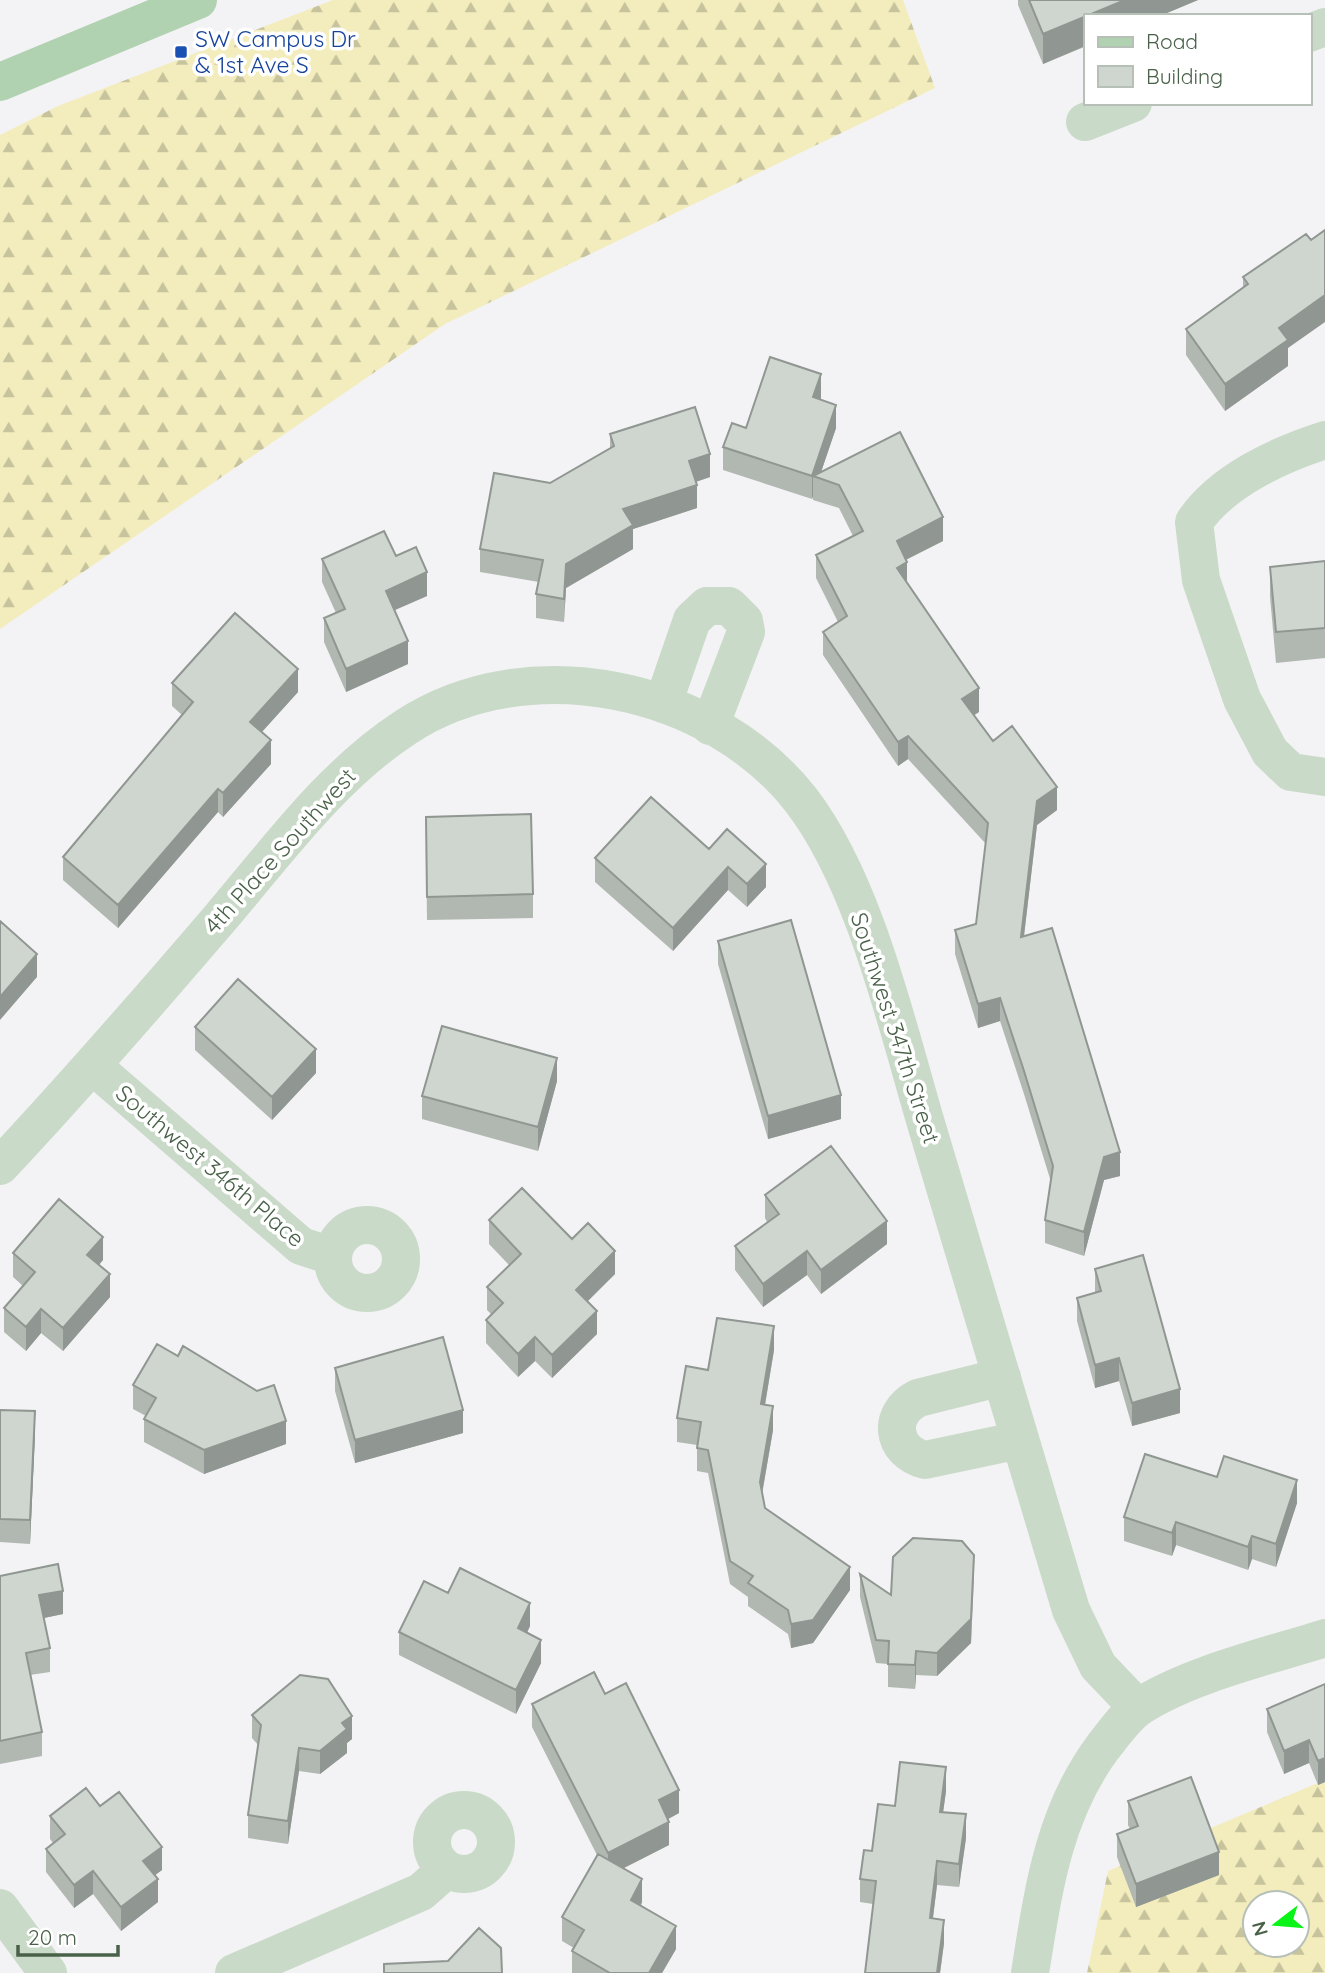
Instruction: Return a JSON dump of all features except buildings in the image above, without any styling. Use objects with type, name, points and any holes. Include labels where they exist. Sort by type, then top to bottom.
[{"type":"main road","points":[[0,82],[198,0]]},
{"type":"street","points":[[1085,122],[1128,105]]},
{"type":"street","points":[[1325,440],[1288,452],[1208,501],[1194,522],[1201,580],[1242,699],[1270,752],[1291,772],[1325,777]]},
{"type":"street","name":"4th Place Southwest","points":[[0,1166],[93,1066],[313,808],[352,769],[407,726],[459,701],[531,687],[601,689],[639,695],[685,713]]},
{"type":"street","name":"Southwest 347th Street","points":[[685,713],[731,737],[770,768],[800,799],[826,837],[850,886],[915,1084],[1071,1610],[1097,1666],[1139,1708]]},
{"type":"street","name":"Southwest 346th Place","points":[[93,1066],[301,1247],[332,1256]]},
{"type":"street","points":[[1002,1377],[918,1398],[907,1404],[896,1426],[897,1438],[913,1457],[925,1460],[1020,1440]]},
{"type":"street","points":[[1031,1973],[1048,1865],[1066,1810],[1099,1752],[1117,1728],[1139,1708],[1181,1686],[1325,1639]]},
{"type":"street","points":[[234,1973],[421,1892],[447,1869]]},
{"type":"street","points":[[0,1908],[48,1973]]},
{"type":"green space","points":[[333,0],[903,0],[935,88],[445,324],[0,629],[0,135],[58,106]]},
{"type":"green space","points":[[1325,1780],[1325,1973],[1087,1973],[1108,1871]]},
{"type":"place","name":"SW Campus Dr & 1st Ave S","points":[[181,52]]}]
